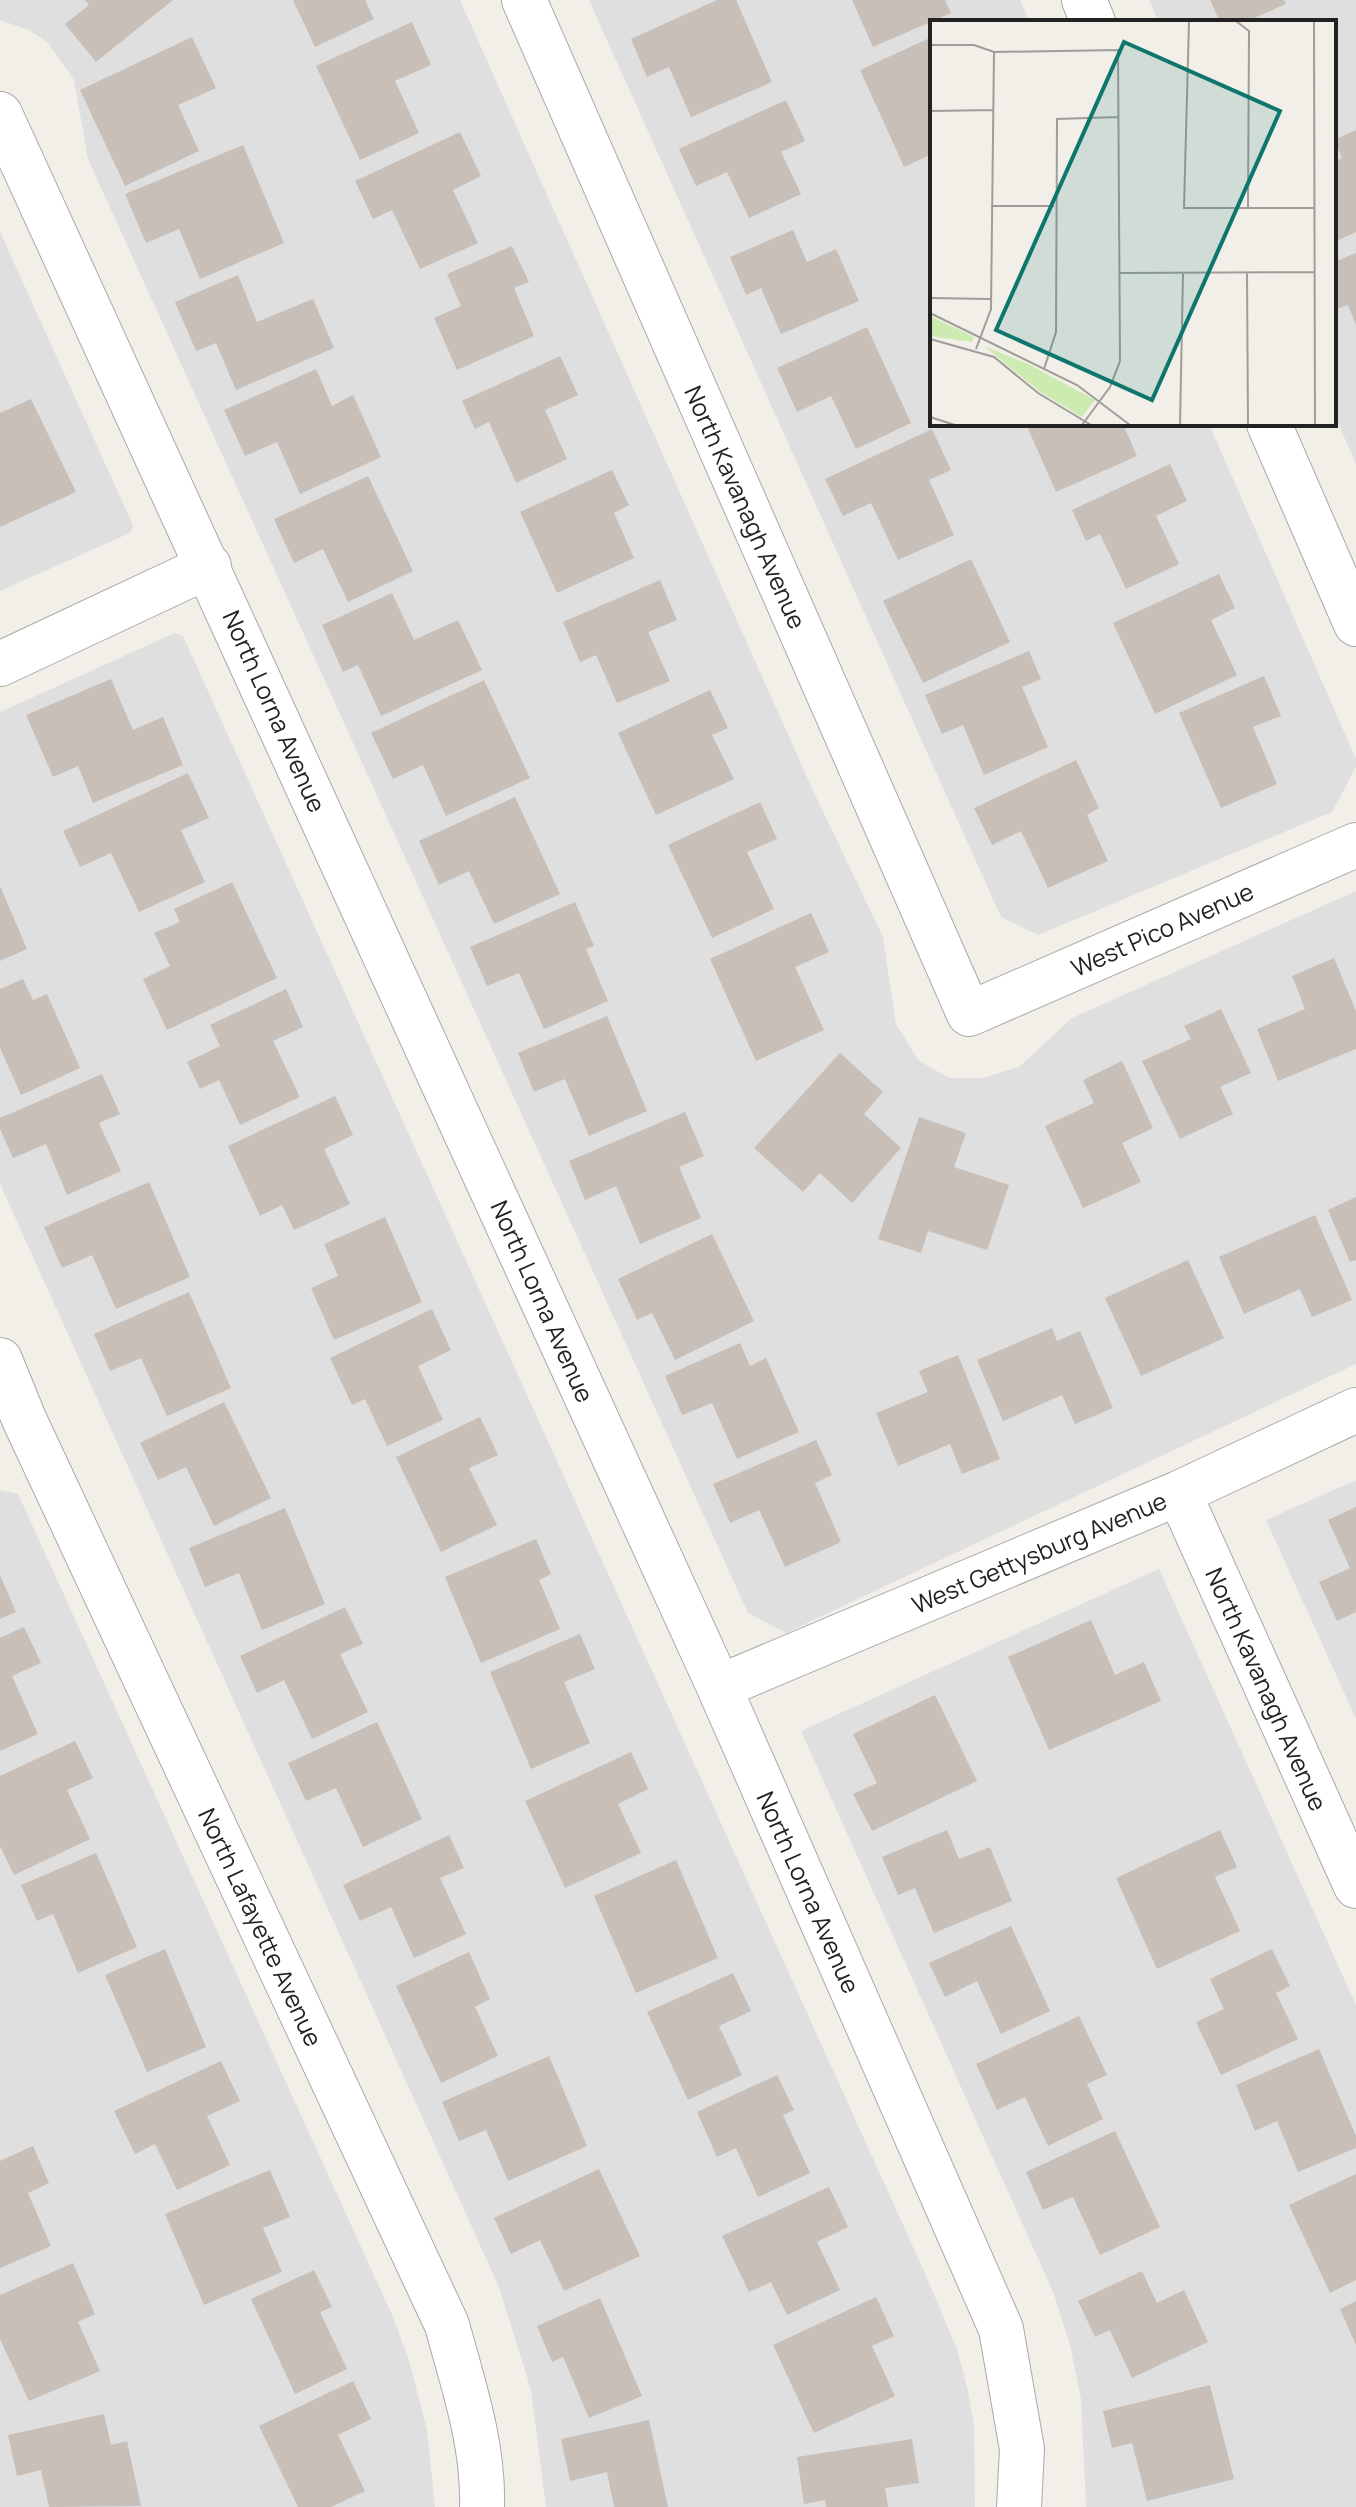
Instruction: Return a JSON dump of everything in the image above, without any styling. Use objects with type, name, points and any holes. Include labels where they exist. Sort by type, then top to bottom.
[{"type":"street","name":"North Kavanagh Avenue","points":[[524,0],[969,1014]]},
{"type":"street","points":[[1084,0],[1092,20]]},
{"type":"street","name":"North Lorna Avenue","points":[[0,114],[719,1687],[1001,2329],[1022,2449],[1019,2507]]},
{"type":"street","points":[[1270,426],[1356,624]]},
{"type":"street","points":[[0,664],[209,566]]},
{"type":"street","name":"West Pico Avenue","points":[[969,1014],[1356,845]]},
{"type":"street","name":"North Lafayette Avenue","points":[[0,1360],[12,1424],[447,2325],[471,2411],[483,2487],[482,2507]]},
{"type":"street","name":"West Gettysburg Avenue","points":[[719,1687],[1179,1493],[1356,1410]]},
{"type":"street","name":"North Kavanagh Avenue","points":[[1179,1493],[1356,1886]]},
{"type":"shaded area","points":[[0,0],[460,0],[810,784],[883,937],[896,1024],[919,1061],[950,1078],[983,1078],[1019,1067],[1072,1018],[1356,891],[1356,1364],[786,1633],[748,1613],[88,159],[74,80],[48,43],[29,30],[0,20]]},
{"type":"shaded area","points":[[589,0],[1020,0],[1029,20],[930,20],[930,426],[1210,426],[1356,759],[1356,767],[1332,812],[1038,935],[1001,917]]},
{"type":"shaded area","points":[[1149,0],[1356,0],[1356,464],[1336,419],[1336,20],[1158,20]]},
{"type":"shaded area","points":[[0,232],[133,525],[130,533],[0,591]]},
{"type":"shaded area","points":[[175,633],[183,636],[924,2271],[957,2349],[968,2391],[974,2426],[975,2507],[546,2507],[531,2390],[499,2287],[0,1184],[0,712]]},
{"type":"shaded area","points":[[1356,1480],[1356,1719],[1266,1520]]},
{"type":"shaded area","points":[[0,1490],[18,1494],[393,2317],[409,2360],[427,2430],[435,2507],[0,2507]]},
{"type":"shaded area","points":[[1159,1569],[1356,2005],[1356,2507],[1086,2507],[1081,2399],[1070,2345],[1054,2294],[801,1731]]},
{"type":"building","points":[[85,0],[173,0],[96,62],[65,24],[89,5]]},
{"type":"building","points":[[293,0],[365,0],[374,19],[315,47]]},
{"type":"building","points":[[717,0],[736,0],[772,82],[691,117],[669,67],[647,77],[631,39]]},
{"type":"building","points":[[852,0],[945,0],[951,13],[873,47]]},
{"type":"building","points":[[1210,0],[1284,0],[1286,4],[1250,20],[1219,20]]},
{"type":"building","points":[[412,22],[431,65],[395,81],[419,133],[360,160],[316,66]]},
{"type":"building","points":[[192,37],[216,88],[178,105],[199,151],[125,186],[80,90]]},
{"type":"building","points":[[930,38],[930,155],[904,167],[860,70]]},
{"type":"building","points":[[786,100],[805,141],[781,152],[801,194],[749,218],[727,172],[696,186],[679,149]]},
{"type":"building","points":[[1356,130],[1356,232],[1336,241],[1336,161],[1342,158],[1336,139]]},
{"type":"building","points":[[460,132],[481,176],[453,190],[478,243],[420,269],[392,210],[373,219],[355,181]]},
{"type":"building","points":[[243,145],[284,243],[200,279],[179,229],[146,243],[125,194]]},
{"type":"building","points":[[793,230],[807,262],[836,249],[859,301],[781,334],[761,288],[746,295],[730,257]]},
{"type":"building","points":[[512,246],[529,282],[514,288],[534,336],[457,370],[434,318],[461,306],[447,274]]},
{"type":"building","points":[[1356,253],[1356,325],[1348,305],[1336,309],[1336,261]]},
{"type":"building","points":[[238,275],[257,322],[313,299],[334,348],[236,390],[216,343],[196,351],[175,302]]},
{"type":"building","points":[[867,327],[911,423],[856,449],[831,396],[797,412],[777,368]]},
{"type":"building","points":[[560,356],[578,395],[545,410],[567,459],[516,483],[489,422],[475,429],[462,401]]},
{"type":"building","points":[[316,369],[332,406],[353,395],[381,457],[300,494],[277,442],[245,456],[224,410]]},
{"type":"building","points":[[31,399],[76,492],[0,527],[0,413]]},
{"type":"building","points":[[1027,426],[1124,426],[1137,456],[1056,492]]},
{"type":"building","points":[[932,429],[951,470],[929,480],[954,535],[898,560],[871,503],[843,516],[825,479]]},
{"type":"building","points":[[1170,464],[1187,501],[1156,516],[1179,564],[1126,589],[1100,534],[1086,541],[1072,510]]},
{"type":"building","points":[[612,470],[629,505],[614,513],[634,558],[557,593],[520,512]]},
{"type":"building","points":[[368,476],[413,571],[348,602],[323,549],[294,563],[274,519]]},
{"type":"building","points":[[971,559],[1010,642],[923,683],[883,601]]},
{"type":"building","points":[[1219,574],[1235,608],[1211,620],[1237,675],[1155,714],[1113,623]]},
{"type":"building","points":[[660,580],[677,620],[648,632],[670,681],[617,703],[596,655],[580,662],[563,622]]},
{"type":"building","points":[[392,593],[414,640],[458,620],[482,670],[381,716],[358,665],[343,672],[322,625]]},
{"type":"building","points":[[1029,651],[1041,679],[1022,687],[1048,747],[984,775],[963,725],[942,734],[925,695]]},
{"type":"building","points":[[1264,676],[1281,716],[1253,727],[1277,784],[1221,808],[1179,713]]},
{"type":"building","points":[[111,679],[133,730],[163,717],[183,765],[93,803],[78,766],[53,777],[26,715]]},
{"type":"building","points":[[484,680],[530,778],[446,816],[423,765],[393,779],[371,733]]},
{"type":"building","points":[[710,690],[728,728],[712,735],[734,779],[656,815],[618,733]]},
{"type":"building","points":[[1076,760],[1099,808],[1087,815],[1108,861],[1048,888],[1021,831],[992,845],[974,808]]},
{"type":"building","points":[[188,773],[209,818],[181,830],[205,882],[139,912],[111,853],[80,867],[63,831]]},
{"type":"building","points":[[515,797],[560,894],[494,924],[469,871],[439,885],[419,841]]},
{"type":"building","points":[[760,802],[777,839],[747,852],[774,909],[712,938],[668,845]]},
{"type":"building","points":[[232,882],[277,978],[167,1030],[143,979],[170,966],[154,933],[180,922],[174,909]]},
{"type":"building","points":[[0,886],[27,949],[0,961]]},
{"type":"building","points":[[575,902],[594,946],[586,949],[608,1001],[544,1029],[519,973],[487,986],[470,947]]},
{"type":"building","points":[[811,913],[829,952],[795,967],[824,1030],[756,1061],[710,959]]},
{"type":"building","points":[[1334,958],[1356,1011],[1356,1049],[1278,1081],[1257,1029],[1305,1009],[1292,976]]},
{"type":"building","points":[[23,979],[33,1000],[47,994],[80,1068],[21,1095],[0,1048],[0,989]]},
{"type":"building","points":[[286,989],[303,1027],[273,1041],[300,1097],[240,1125],[219,1080],[200,1089],[187,1062],[220,1046],[210,1025]]},
{"type":"building","points":[[1221,1009],[1251,1073],[1220,1087],[1233,1114],[1180,1139],[1142,1061],[1191,1039],[1184,1026]]},
{"type":"building","points":[[607,1016],[647,1111],[589,1136],[565,1079],[534,1092],[518,1053]]},
{"type":"building","points":[[840,1053],[883,1092],[864,1114],[901,1148],[852,1203],[820,1173],[803,1192],[754,1148]]},
{"type":"building","points":[[1122,1061],[1153,1128],[1122,1143],[1141,1182],[1083,1208],[1045,1126],[1094,1103],[1083,1080]]},
{"type":"building","points":[[102,1074],[120,1114],[99,1123],[121,1171],[67,1195],[46,1144],[13,1158],[0,1129],[0,1118]]},
{"type":"building","points":[[335,1096],[353,1135],[324,1149],[350,1204],[294,1230],[282,1205],[260,1216],[228,1146]]},
{"type":"building","points":[[685,1112],[704,1156],[679,1167],[701,1218],[640,1244],[616,1186],[585,1200],[569,1161]]},
{"type":"building","points":[[919,1117],[966,1133],[954,1167],[1009,1185],[987,1250],[928,1231],[921,1253],[878,1239]]},
{"type":"building","points":[[149,1182],[190,1277],[116,1309],[92,1255],[62,1268],[44,1227]]},
{"type":"building","points":[[1356,1197],[1356,1260],[1350,1262],[1328,1210]]},
{"type":"building","points":[[1315,1215],[1352,1300],[1312,1317],[1300,1289],[1244,1314],[1219,1257]]},
{"type":"building","points":[[385,1217],[422,1302],[334,1340],[311,1288],[338,1276],[324,1244]]},
{"type":"building","points":[[712,1234],[754,1321],[675,1360],[652,1313],[637,1320],[618,1279]]},
{"type":"building","points":[[1188,1260],[1224,1338],[1141,1376],[1105,1298]]},
{"type":"building","points":[[189,1292],[231,1388],[167,1416],[141,1358],[110,1371],[94,1334]]},
{"type":"building","points":[[432,1309],[451,1350],[418,1366],[443,1420],[387,1446],[365,1399],[352,1405],[330,1358]]},
{"type":"building","points":[[1052,1328],[1057,1341],[1080,1331],[1113,1408],[1075,1424],[1062,1395],[1003,1421],[977,1360]]},
{"type":"building","points":[[740,1343],[750,1366],[766,1358],[799,1432],[737,1459],[712,1403],[682,1415],[665,1376]]},
{"type":"building","points":[[958,1355],[1000,1459],[962,1474],[950,1444],[898,1466],[876,1413],[928,1392],[919,1371]]},
{"type":"building","points":[[224,1402],[271,1498],[214,1526],[186,1467],[158,1480],[140,1443]]},
{"type":"building","points":[[480,1417],[498,1455],[469,1468],[497,1525],[441,1552],[396,1457]]},
{"type":"building","points":[[816,1440],[832,1475],[815,1483],[841,1542],[785,1567],[759,1510],[730,1523],[713,1484]]},
{"type":"building","points":[[1356,1507],[1356,1612],[1337,1621],[1319,1582],[1350,1568],[1328,1520]]},
{"type":"building","points":[[285,1508],[325,1604],[262,1630],[239,1573],[205,1587],[189,1548]]},
{"type":"building","points":[[536,1539],[551,1574],[539,1580],[560,1629],[481,1663],[445,1577]]},
{"type":"building","points":[[0,1575],[16,1612],[0,1619]]},
{"type":"building","points":[[345,1607],[363,1644],[340,1654],[368,1712],[312,1739],[284,1680],[257,1693],[240,1656]]},
{"type":"building","points":[[1091,1620],[1115,1675],[1144,1662],[1161,1701],[1049,1750],[1008,1657]]},
{"type":"building","points":[[24,1627],[41,1663],[12,1676],[38,1734],[0,1751],[0,1638]]},
{"type":"building","points":[[580,1634],[595,1669],[564,1682],[590,1743],[531,1769],[490,1672]]},
{"type":"building","points":[[935,1695],[977,1781],[872,1831],[853,1794],[877,1783],[853,1734]]},
{"type":"building","points":[[377,1722],[422,1819],[363,1847],[336,1788],[306,1801],[288,1763]]},
{"type":"building","points":[[75,1741],[93,1778],[67,1790],[90,1839],[14,1875],[0,1846],[0,1776]]},
{"type":"building","points":[[631,1752],[648,1789],[618,1804],[641,1853],[565,1888],[525,1801]]},
{"type":"building","points":[[947,1830],[959,1859],[990,1847],[1012,1901],[934,1933],[915,1888],[898,1895],[882,1857]]},
{"type":"building","points":[[1220,1830],[1237,1867],[1215,1877],[1240,1931],[1157,1969],[1116,1878]]},
{"type":"building","points":[[449,1835],[464,1868],[440,1878],[466,1934],[414,1958],[391,1907],[360,1921],[343,1885]]},
{"type":"building","points":[[96,1853],[137,1947],[78,1973],[53,1914],[37,1921],[21,1885]]},
{"type":"building","points":[[676,1860],[718,1958],[636,1993],[594,1896]]},
{"type":"building","points":[[1011,1926],[1050,2011],[1001,2034],[977,1981],[945,1997],[929,1963]]},
{"type":"building","points":[[165,1949],[206,2047],[147,2072],[105,1975]]},
{"type":"building","points":[[1272,1949],[1290,1986],[1276,1993],[1298,2039],[1221,2075],[1196,2022],[1224,2009],[1210,1979]]},
{"type":"building","points":[[469,1952],[490,1999],[475,2007],[498,2056],[441,2083],[396,1986]]},
{"type":"building","points":[[733,1973],[751,2011],[719,2026],[742,2075],[688,2100],[647,2012]]},
{"type":"building","points":[[1079,2016],[1107,2075],[1087,2084],[1103,2119],[1048,2146],[1025,2097],[997,2110],[976,2064]]},
{"type":"building","points":[[1319,2049],[1356,2136],[1356,2148],[1298,2172],[1277,2121],[1255,2131],[1236,2085]]},
{"type":"building","points":[[549,2056],[587,2146],[508,2181],[486,2130],[459,2141],[442,2102]]},
{"type":"building","points":[[221,2061],[240,2101],[207,2116],[230,2165],[177,2190],[155,2144],[135,2154],[114,2111]]},
{"type":"building","points":[[777,2075],[794,2110],[783,2115],[810,2173],[758,2197],[736,2148],[717,2157],[697,2112]]},
{"type":"building","points":[[1115,2131],[1160,2227],[1100,2255],[1073,2197],[1043,2210],[1026,2172]]},
{"type":"building","points":[[33,2146],[49,2183],[28,2193],[51,2246],[0,2268],[0,2161]]},
{"type":"building","points":[[599,2169],[640,2256],[564,2291],[540,2240],[511,2254],[494,2218]]},
{"type":"building","points":[[270,2170],[290,2217],[263,2228],[282,2272],[204,2305],[165,2214]]},
{"type":"building","points":[[1356,2174],[1356,2280],[1330,2293],[1289,2205]]},
{"type":"building","points":[[829,2187],[848,2227],[817,2242],[840,2290],[787,2315],[771,2282],[749,2292],[722,2236]]},
{"type":"building","points":[[73,2263],[95,2314],[78,2322],[100,2371],[29,2401],[0,2339],[0,2295]]},
{"type":"building","points":[[314,2270],[332,2307],[320,2312],[347,2369],[295,2394],[251,2299]]},
{"type":"building","points":[[1142,2271],[1157,2303],[1184,2290],[1208,2342],[1132,2378],[1110,2330],[1095,2337],[1078,2301]]},
{"type":"building","points":[[876,2297],[894,2336],[872,2346],[895,2396],[814,2433],[773,2345]]},
{"type":"building","points":[[600,2298],[642,2396],[589,2418],[563,2357],[552,2362],[537,2326]]},
{"type":"building","points":[[1356,2301],[1356,2345],[1340,2309]]},
{"type":"building","points":[[353,2381],[371,2419],[338,2435],[365,2491],[331,2507],[298,2507],[259,2426]]},
{"type":"building","points":[[1210,2385],[1234,2479],[1147,2501],[1132,2443],[1112,2448],[1103,2411]]},
{"type":"building","points":[[104,2414],[111,2445],[127,2441],[141,2506],[49,2507],[41,2470],[17,2476],[8,2435]]},
{"type":"building","points":[[649,2420],[668,2507],[614,2507],[607,2472],[570,2481],[561,2439]]},
{"type":"building","points":[[912,2439],[919,2483],[885,2488],[888,2507],[826,2507],[825,2500],[804,2504],[797,2457]]}]
